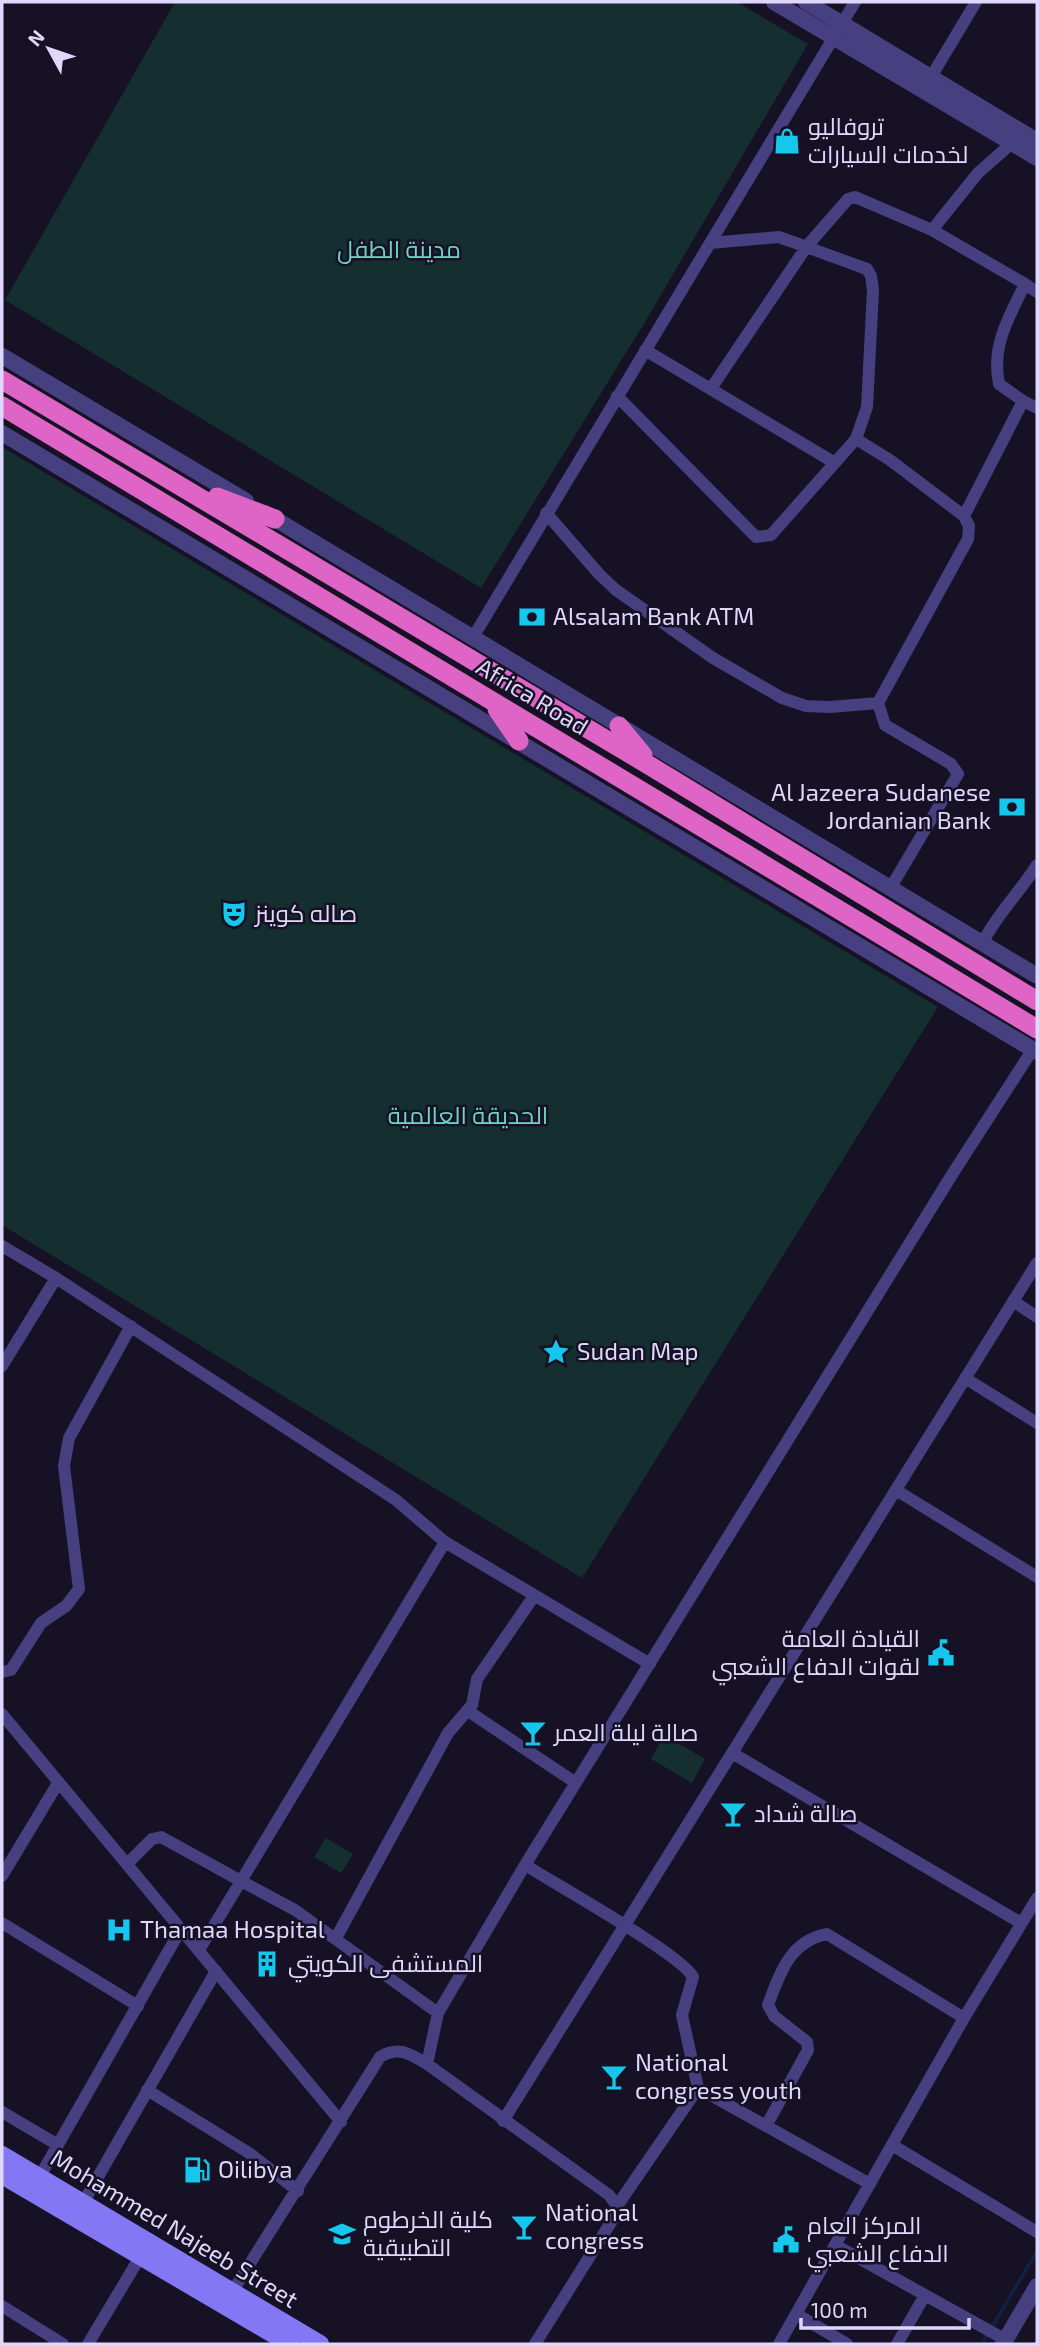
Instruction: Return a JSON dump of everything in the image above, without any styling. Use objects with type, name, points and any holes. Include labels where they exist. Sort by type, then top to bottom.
[{"type":"highway","name":"Africa Road","points":[[2,380],[652,766],[1037,1001]]},
{"type":"highway","name":"Africa Road","points":[[2,406],[1037,1029]]},
{"type":"highway","points":[[174,481],[275,519]]},
{"type":"highway","points":[[493,702],[519,741]]},
{"type":"highway","points":[[619,726],[652,766]]},
{"type":"highway","points":[[843,913],[844,883]]},
{"type":"highway","points":[[870,930],[881,907]]},
{"type":"main road","name":"Mohammed Najeeb Street","points":[[2,2155],[320,2344]]},
{"type":"main road","name":"Mohammed Najeeb Street","points":[[2,2175],[289,2344]]},
{"type":"street","points":[[774,2],[838,30],[931,77],[1037,141]]},
{"type":"street","points":[[806,2],[838,30],[1037,159]]},
{"type":"street","points":[[472,639],[855,2]]},
{"type":"street","points":[[931,77],[976,2]]},
{"type":"street","points":[[932,230],[978,173],[1012,143]]},
{"type":"street","points":[[712,387],[807,246],[842,203],[855,197],[932,230],[1037,292]]},
{"type":"street","points":[[617,396],[756,537],[771,536],[856,439],[867,408],[871,276],[867,269],[779,237],[710,243]]},
{"type":"street","points":[[1025,284],[1006,323],[995,363],[999,384],[1037,408]]},
{"type":"street","points":[[645,350],[712,387],[835,463]]},
{"type":"street","name":"Africa Road","points":[[2,356],[1037,976]]},
{"type":"street","points":[[964,516],[1023,401]]},
{"type":"street","name":"Africa Road","points":[[2,433],[1035,1051]]},
{"type":"street","points":[[856,439],[890,460],[964,516],[969,526],[968,539],[878,703],[885,725],[951,764],[958,774],[891,887]]},
{"type":"street","points":[[546,513],[599,574],[617,590],[765,690],[806,706],[878,703]]},
{"type":"street","points":[[983,942],[995,918],[1015,898],[1037,865]]},
{"type":"street","points":[[427,2064],[438,2013],[525,1865],[953,1172],[1035,1051]]},
{"type":"street","points":[[2,1246],[131,1326],[396,1500],[445,1542],[650,1664]]},
{"type":"street","points":[[503,2121],[1037,1263]]},
{"type":"street","points":[[2,1366],[56,1278]]},
{"type":"street","points":[[1013,1301],[1037,1317]]},
{"type":"street","points":[[2,1672],[11,1670],[41,1623],[66,1605],[79,1589],[64,1466],[66,1449],[69,1438],[131,1326]]},
{"type":"street","points":[[965,1378],[1037,1423]]},
{"type":"street","points":[[896,1490],[1037,1577]]},
{"type":"street","points":[[199,1950],[445,1542]]},
{"type":"street","points":[[336,1938],[448,1734],[472,1705],[477,1679],[534,1596]]},
{"type":"street","points":[[468,1711],[576,1783]]},
{"type":"street","points":[[2,1714],[341,2122]]},
{"type":"street","points":[[732,1752],[1021,1923]]},
{"type":"street","points":[[2,1876],[58,1783]]},
{"type":"street","points":[[127,1864],[152,1839],[161,1837],[285,1904],[438,2013]]},
{"type":"street","points":[[525,1865],[624,1926],[683,1966],[693,1977],[682,2015],[698,2088],[617,2206],[612,2219],[535,2344]]},
{"type":"street","points":[[779,2344],[964,2018],[1037,1898]]},
{"type":"street","points":[[2,1923],[138,2006]]},
{"type":"street","points":[[39,2178],[181,1929]]},
{"type":"street","points":[[766,2126],[808,2050],[807,2042],[774,2016],[768,2005],[782,1968],[795,1949],[811,1937],[827,1934],[964,2018]]},
{"type":"street","points":[[83,2203],[216,1970]]},
{"type":"street","points":[[232,2292],[380,2057],[391,2051],[400,2050],[427,2064],[609,2195],[617,2206]]},
{"type":"street","points":[[698,2088],[870,2183]]},
{"type":"street","points":[[147,2090],[239,2146],[298,2191]]},
{"type":"street","points":[[2,2112],[58,2145]]},
{"type":"street","points":[[892,2145],[1037,2232]]},
{"type":"street","points":[[835,2245],[1004,2342],[1037,2286]]},
{"type":"street","points":[[88,2344],[140,2257]]},
{"type":"street","points":[[897,2344],[925,2295]]},
{"type":"street","points":[[3,2309],[63,2344]]},
{"type":"street","points":[[796,2314],[847,2344]]},
{"type":"green space","name":"مدينة الطفل","points":[[175,2],[737,2],[808,44],[648,317],[481,588],[5,300]]},
{"type":"green space","name":"الحديقة العالمية","points":[[2,447],[938,1007],[582,1578],[2,1225]]},
{"type":"green space","points":[[664,1735],[705,1759],[692,1783],[651,1759]]},
{"type":"green space","points":[[326,1838],[353,1854],[341,1873],[314,1857]]},
{"type":"waterway","points":[[992,2327],[1037,2251]]},
{"type":"waterway","points":[[982,2344],[988,2334]]},
{"type":"place","name":"تروفاليو لخدمات السيارات","points":[[787,141]]},
{"type":"place","name":"Alsalam Bank ATM","points":[[532,617]]},
{"type":"place","name":"Al Jazeera Sudanese Jordanian Bank","points":[[1012,807]]},
{"type":"place","name":"صاله كوينز","points":[[234,914]]},
{"type":"place","name":"Sudan Map","points":[[556,1352]]},
{"type":"place","name":"القيادة العامة لقوات الدفاع الشعبي","points":[[941,1653]]},
{"type":"place","name":"صالة ليلة العمر","points":[[533,1733]]},
{"type":"place","name":"صالة شداد","points":[[733,1814]]},
{"type":"place","name":"Thamaa Hospital","points":[[119,1930]]},
{"type":"place","name":"المستشفى الكويتي","points":[[267,1964]]},
{"type":"place","name":"National congress youth","points":[[614,2077]]},
{"type":"place","name":"Oilibya","points":[[197,2170]]},
{"type":"place","name":"National congress","points":[[524,2227]]},
{"type":"place","name":"كلية الخرطوم التطبيقية","points":[[342,2234]]},
{"type":"place","name":"المركز العام الدفاع الشعبي","points":[[786,2240]]}]
